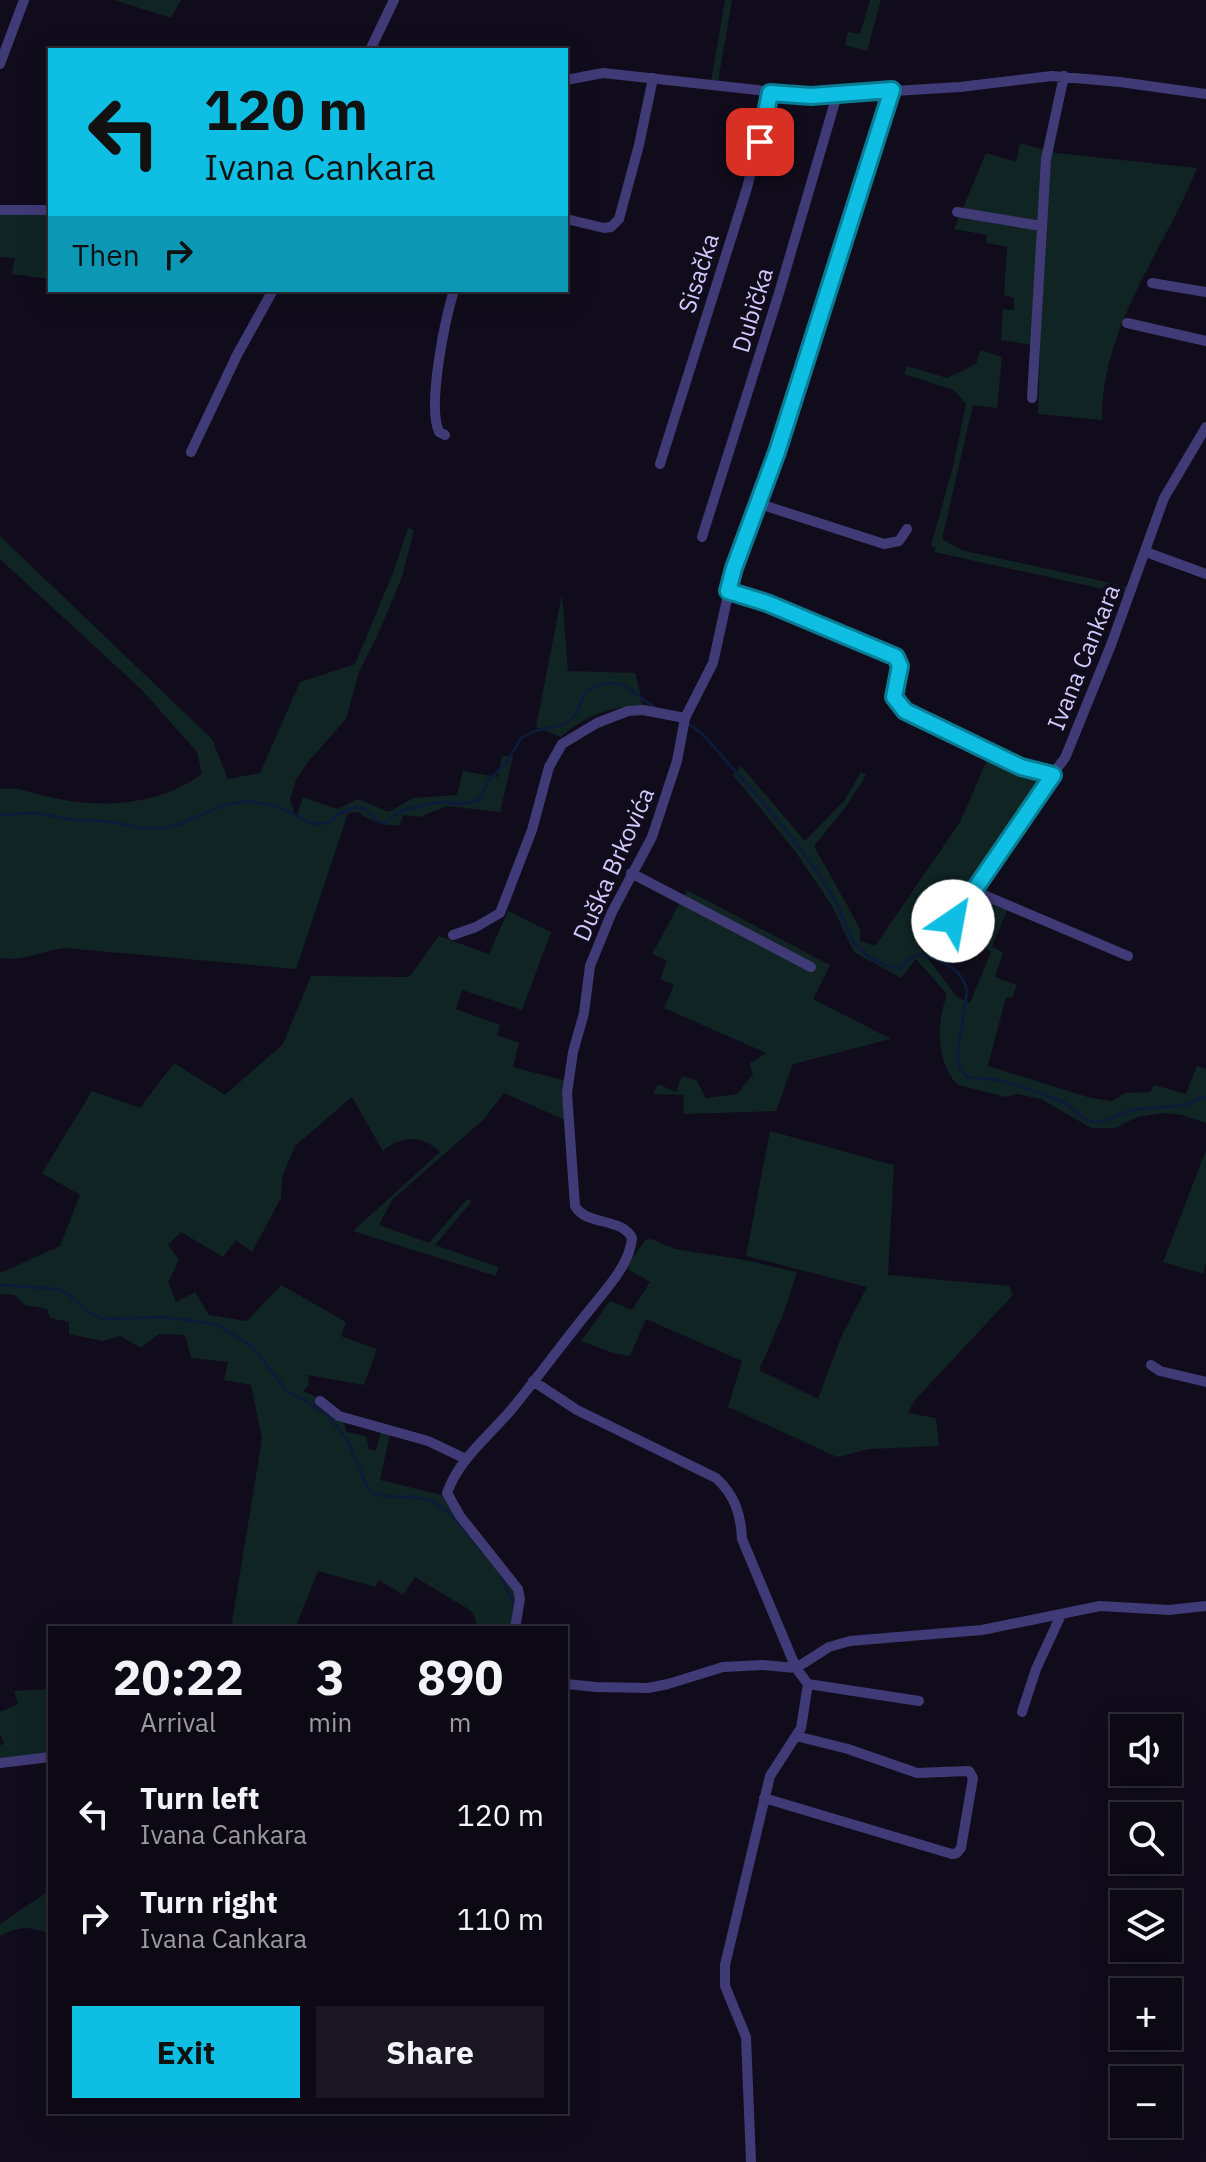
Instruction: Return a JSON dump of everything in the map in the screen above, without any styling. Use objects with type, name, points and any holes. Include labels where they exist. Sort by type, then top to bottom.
[{"type":"street","points":[[0,64],[24,0]]},
{"type":"street","points":[[371,48],[394,0]]},
{"type":"street","points":[[568,80],[603,73],[811,96],[960,87],[1064,76],[1206,94]]},
{"type":"street","points":[[1032,398],[1046,159],[1064,76]]},
{"type":"street","points":[[568,219],[604,228],[611,227],[619,219],[653,78]]},
{"type":"street","name":"Duška Brkovića","points":[[515,1626],[520,1599],[518,1589],[455,1508],[447,1493],[453,1476],[466,1459],[616,1277],[632,1242],[624,1228],[577,1211],[574,1196],[567,1093],[573,1052],[584,1013],[590,966],[631,873],[652,837],[668,794],[685,718],[713,663],[734,568],[760,504],[892,90]]},
{"type":"street","name":"Sisačka","points":[[660,464],[747,188],[770,93]]},
{"type":"street","name":"Dubička","points":[[702,537],[837,95]]},
{"type":"street","points":[[0,210],[48,210]]},
{"type":"street","points":[[957,212],[1041,226]]},
{"type":"street","points":[[1152,283],[1206,292]]},
{"type":"street","points":[[191,452],[237,355],[272,292]]},
{"type":"street","points":[[445,435],[439,432],[434,419],[434,395],[454,292]]},
{"type":"street","points":[[1127,323],[1206,341]]},
{"type":"street","name":"Ivana Cankara","points":[[937,947],[972,890],[1065,758],[1164,498],[1206,427]]},
{"type":"street","points":[[760,504],[884,544],[899,541],[907,529]]},
{"type":"street","points":[[1146,552],[1206,574]]},
{"type":"street","points":[[728,591],[767,603],[894,656],[900,666],[894,697],[905,711],[1021,767],[1053,775]]},
{"type":"street","points":[[453,935],[476,927],[500,913],[532,830],[549,767],[562,744],[597,723],[628,711],[643,710],[685,718]]},
{"type":"street","points":[[631,873],[811,967]]},
{"type":"street","points":[[972,890],[1128,956]]},
{"type":"street","points":[[1151,1365],[1160,1371],[1206,1382]]},
{"type":"street","points":[[533,1381],[577,1410],[692,1465],[723,1484],[741,1517],[742,1539],[796,1668],[808,1684],[805,1710],[796,1736],[770,1776],[725,1965],[725,1986],[746,2037],[751,2162]]},
{"type":"street","points":[[320,1401],[339,1416],[428,1441],[466,1459]]},
{"type":"street","points":[[568,1684],[648,1688],[723,1667],[763,1665],[796,1668],[829,1647],[850,1641],[982,1630],[1100,1606],[1169,1610],[1206,1606]]},
{"type":"street","points":[[1022,1712],[1036,1669],[1061,1615]]},
{"type":"street","points":[[808,1684],[919,1701]]},
{"type":"street","points":[[764,1798],[952,1854],[961,1848],[973,1778],[969,1771],[917,1773],[848,1749],[796,1736]]},
{"type":"street","points":[[0,1763],[48,1757]]},
{"type":"green space","points":[[114,0],[181,0],[171,18]]},
{"type":"green space","points":[[725,0],[732,0],[718,82],[711,81]]},
{"type":"green space","points":[[870,0],[881,0],[867,51],[845,45],[848,32],[860,34]]},
{"type":"green space","points":[[1020,143],[1056,153],[1197,168],[1123,321],[1104,386],[1102,420],[1038,414],[1040,346],[1001,340],[1003,309],[1014,310],[1014,298],[1004,295],[1007,247],[987,243],[987,235],[954,229],[986,153],[1016,162]]},
{"type":"green space","points":[[48,205],[48,279],[12,274],[15,258],[0,257],[0,207]]},
{"type":"green space","points":[[980,350],[1002,357],[997,408],[973,405],[942,539],[961,550],[1129,587],[1126,594],[934,552],[936,548],[931,546],[966,404],[954,390],[904,374],[907,366],[947,378],[976,364]]},
{"type":"green space","points":[[408,528],[414,530],[402,577],[359,672],[346,719],[307,763],[296,780],[290,800],[296,818],[303,797],[337,809],[358,799],[389,812],[413,798],[457,795],[463,771],[498,777],[502,756],[513,757],[500,812],[447,806],[420,817],[404,815],[399,825],[377,823],[358,812],[348,813],[296,969],[65,948],[24,957],[0,958],[0,789],[19,789],[69,801],[128,802],[167,793],[202,774],[197,752],[143,691],[0,559],[0,536],[212,739],[228,779],[260,773],[300,682],[355,664]]},
{"type":"green space","points":[[562,594],[568,671],[635,673],[644,708],[611,710],[578,724],[561,737],[536,727]]},
{"type":"green space","points":[[990,753],[1048,776],[1026,815],[918,945],[957,997],[970,1003],[991,952],[970,939],[975,928],[959,920],[977,894],[1010,904],[992,946],[1003,953],[995,977],[1017,985],[1012,998],[1006,997],[988,1066],[1091,1098],[1112,1101],[1125,1093],[1150,1092],[1154,1085],[1186,1094],[1197,1066],[1206,1069],[1206,1123],[1165,1113],[1137,1117],[1115,1128],[1091,1128],[1041,1099],[1017,1094],[1005,1097],[958,1085],[945,1065],[940,1041],[941,1017],[947,994],[916,959],[901,978],[854,952],[832,906],[795,851],[733,775],[741,766],[805,841],[844,801],[861,772],[866,775],[848,804],[814,846],[860,929],[860,941],[875,946],[960,822]]},
{"type":"green space","points":[[687,890],[830,965],[813,999],[891,1039],[793,1064],[776,1111],[684,1114],[683,1095],[653,1094],[658,1084],[676,1092],[682,1076],[696,1080],[706,1098],[737,1094],[753,1074],[749,1064],[766,1053],[664,1008],[674,985],[660,979],[667,961],[652,954]]},
{"type":"green space","points":[[508,911],[551,932],[522,1010],[462,990],[456,1009],[500,1025],[497,1035],[519,1043],[513,1067],[570,1082],[574,1124],[504,1093],[484,1119],[392,1200],[379,1225],[429,1243],[467,1199],[472,1201],[435,1245],[498,1267],[496,1276],[353,1231],[440,1152],[426,1142],[412,1139],[397,1142],[383,1151],[352,1097],[295,1146],[282,1177],[281,1198],[252,1252],[236,1240],[223,1257],[181,1232],[168,1245],[179,1260],[168,1282],[176,1302],[195,1292],[209,1315],[247,1321],[281,1285],[346,1322],[341,1336],[377,1349],[364,1385],[308,1375],[309,1385],[303,1391],[337,1411],[346,1432],[366,1436],[369,1449],[376,1451],[381,1431],[390,1434],[380,1480],[450,1497],[516,1579],[516,1626],[477,1626],[473,1613],[468,1609],[415,1577],[403,1595],[379,1580],[375,1587],[318,1571],[296,1626],[233,1626],[262,1439],[251,1385],[224,1380],[228,1362],[191,1358],[185,1335],[159,1334],[141,1348],[120,1336],[102,1341],[69,1334],[69,1322],[50,1318],[47,1309],[25,1305],[14,1295],[0,1294],[0,1273],[60,1246],[80,1195],[42,1173],[92,1091],[140,1108],[174,1063],[225,1095],[283,1044],[311,976],[409,977],[439,936],[489,954]]},
{"type":"green space","points":[[770,1131],[894,1165],[888,1275],[1009,1286],[1013,1295],[914,1401],[908,1413],[936,1418],[939,1446],[869,1449],[837,1457],[728,1407],[742,1361],[646,1319],[630,1356],[581,1341],[610,1301],[632,1310],[650,1282],[626,1268],[645,1240],[651,1239],[675,1249],[797,1272],[783,1315],[759,1370],[818,1399],[842,1335],[867,1287],[746,1256]]},
{"type":"green space","points":[[1206,1150],[1206,1262],[1203,1274],[1163,1262]]},
{"type":"green space","points":[[48,1689],[48,1754],[0,1759],[0,1745],[4,1744],[0,1734],[0,1712],[18,1704],[14,1691]]},
{"type":"green space","points":[[48,1891],[48,1933],[25,1928],[0,1936],[0,1924]]},
{"type":"waterway","points":[[0,815],[34,813],[143,828],[164,828],[222,806],[246,801],[277,806],[313,824],[328,823],[340,813],[357,807],[365,809],[379,822],[386,823],[399,811],[440,802],[463,804],[479,800],[489,780],[507,762],[521,738],[535,731],[566,724],[577,713],[585,692],[598,686],[608,683],[624,686],[656,708]]},
{"type":"waterway","points":[[687,724],[708,741],[799,847],[825,883],[850,936],[861,950],[895,968],[921,954],[944,963],[962,977],[967,992],[957,1057],[967,1077],[1005,1081],[1043,1094],[1065,1103],[1093,1122],[1131,1110],[1184,1105],[1206,1097]]},
{"type":"waterway","points":[[0,1285],[58,1289],[88,1312],[103,1319],[163,1317],[216,1324],[253,1347],[286,1390],[324,1412],[346,1437],[367,1486],[375,1494],[419,1498],[438,1505],[454,1518],[481,1550]]},
{"type":"waterway","points":[[499,1572],[514,1605]]},
{"type":"route","points":[[760,142],[770,93],[811,96],[892,90],[818,317],[797,392],[728,591],[767,603],[896,657],[900,666],[894,697],[905,711],[1030,771],[1053,775],[953,921]]}]
